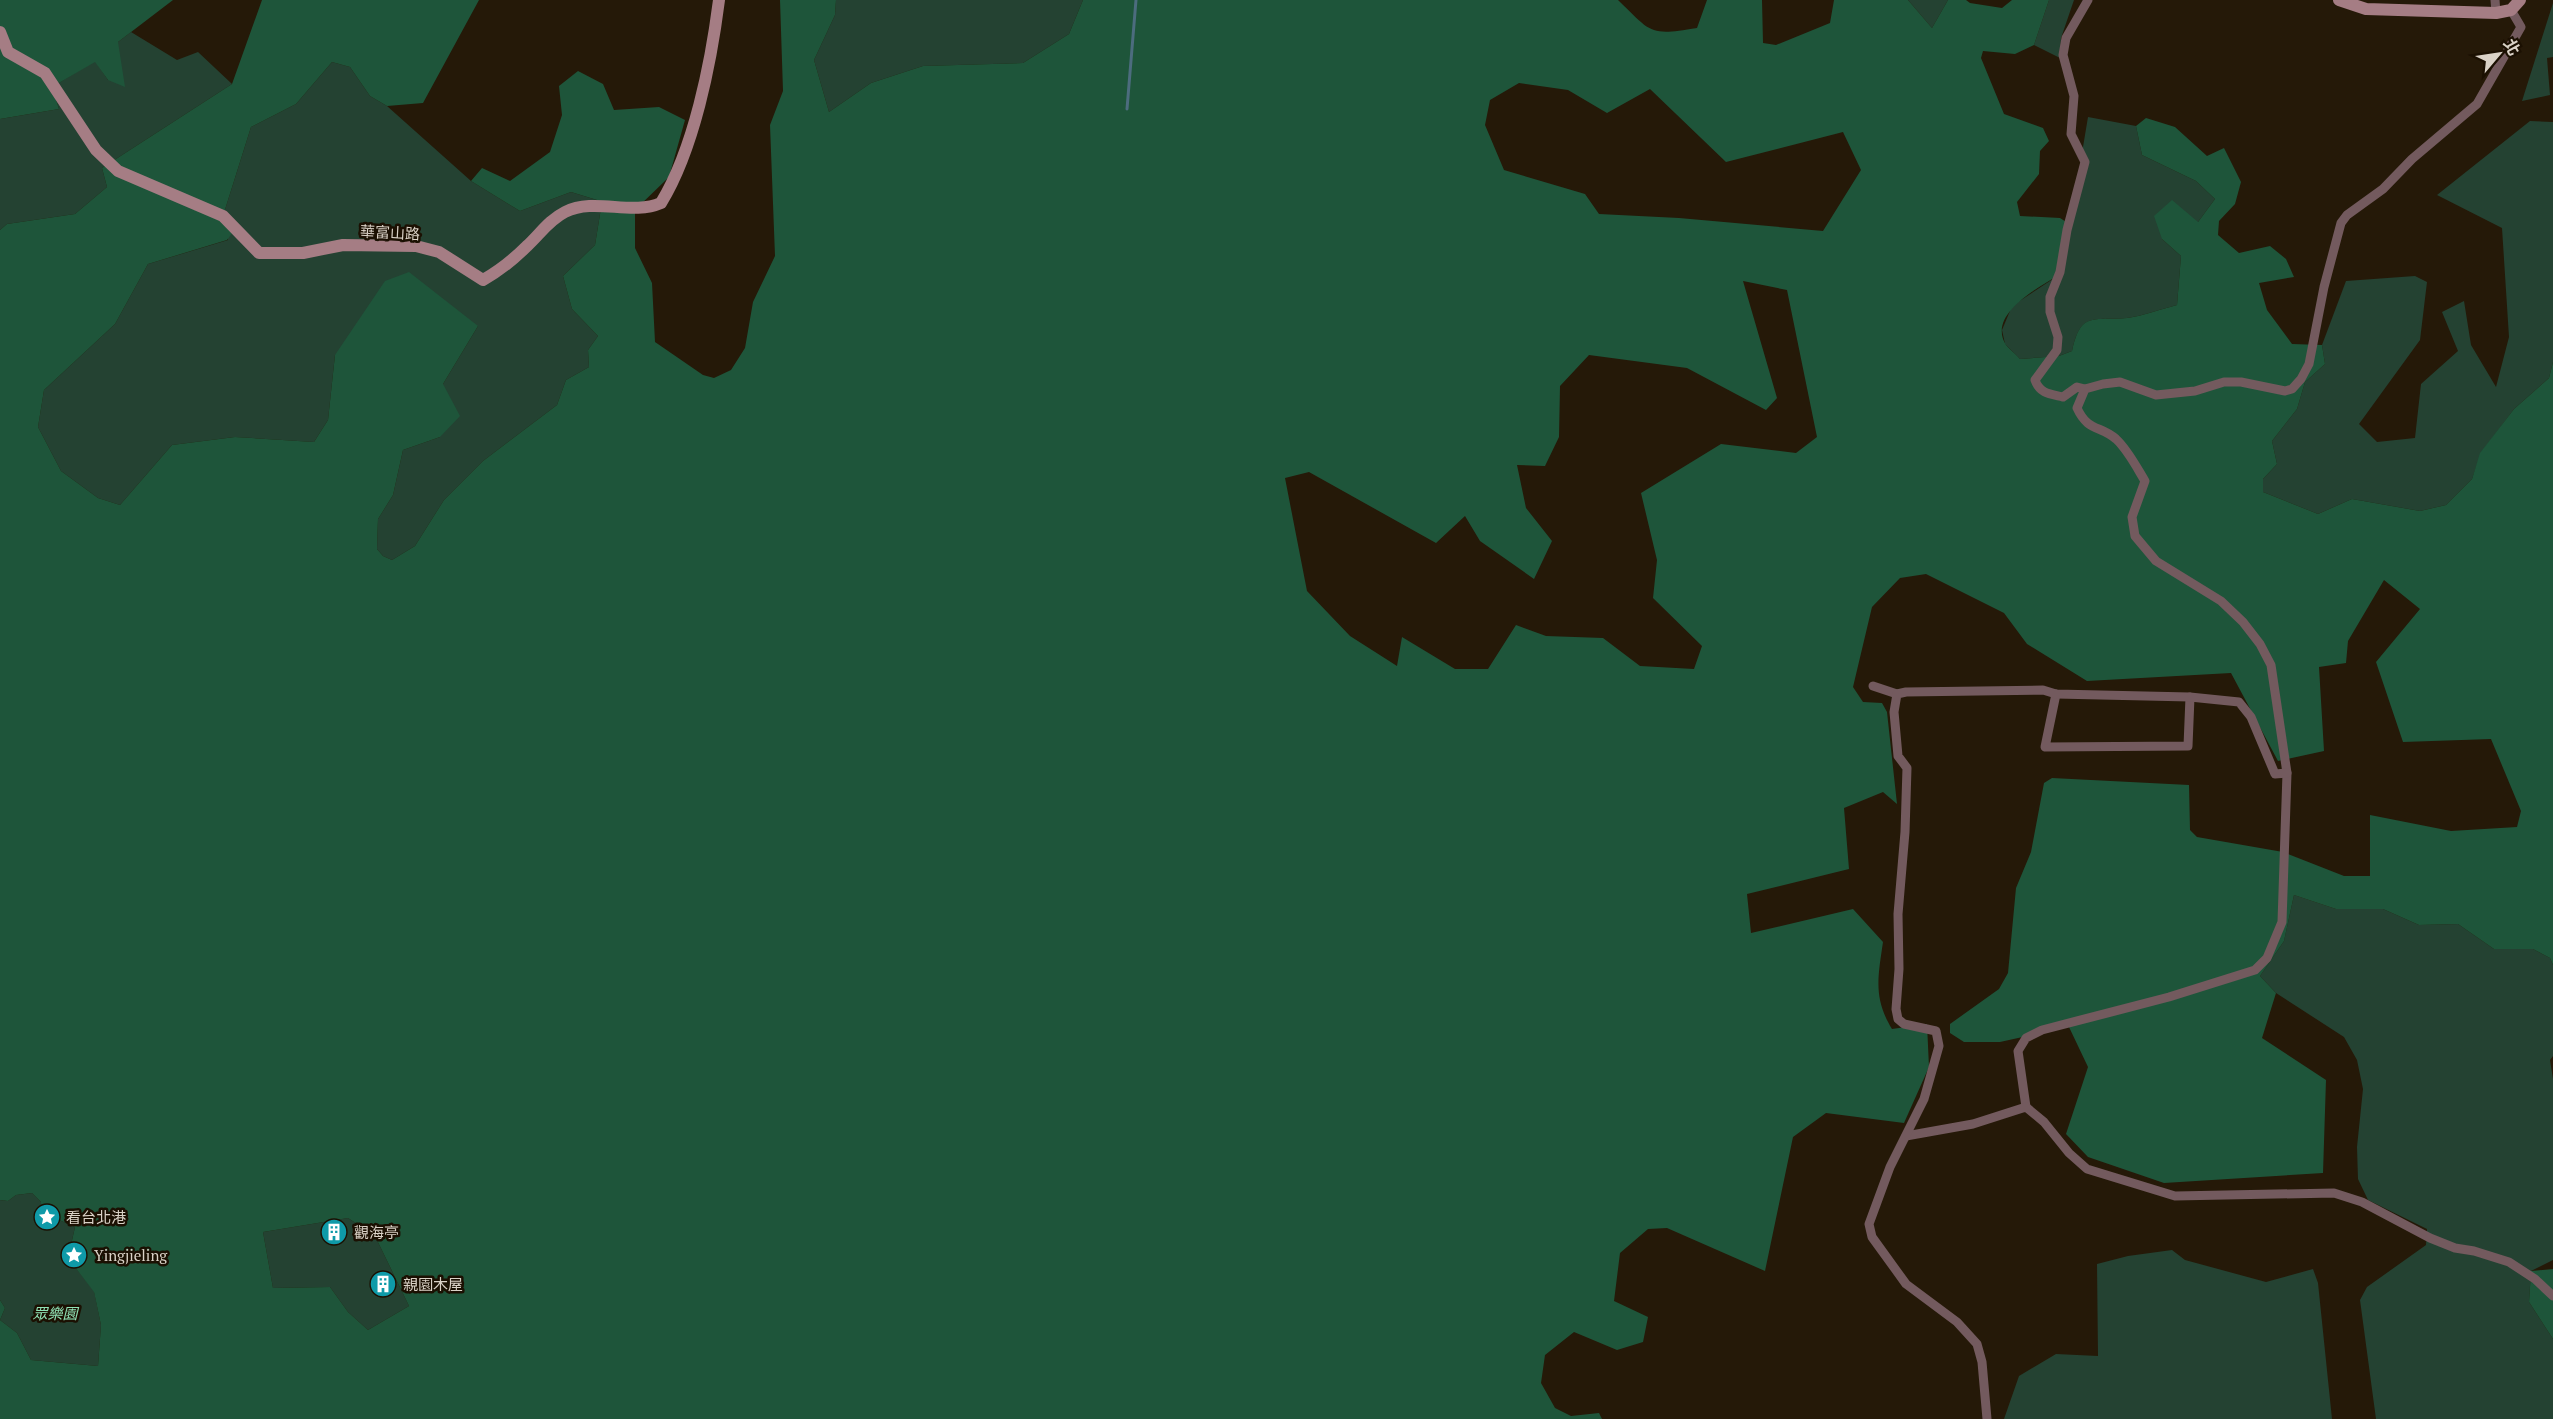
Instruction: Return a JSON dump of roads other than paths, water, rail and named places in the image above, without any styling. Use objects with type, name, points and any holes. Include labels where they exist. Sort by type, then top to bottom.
[{"type":"street","name":"華富山路","points":[[0,32],[8,52],[45,74],[96,150],[118,171],[223,216],[259,253],[303,253],[343,245],[416,246],[439,252],[483,280],[499,271],[528,246],[548,223],[566,211],[590,206],[648,208],[661,203],[682,160],[699,102],[719,0]]},
{"type":"street","points":[[2085,389],[2077,387],[2063,397],[2044,394],[2035,380],[2057,350],[2058,337],[2050,312],[2050,297],[2060,272],[2067,230],[2085,162],[2071,134],[2074,96],[2063,55],[2066,38],[2088,0]]},
{"type":"street","points":[[2339,0],[2366,9],[2495,6],[2511,10],[2521,27],[2477,104],[2412,159],[2383,189],[2347,215],[2341,223],[2324,286],[2309,364],[2301,379],[2292,389],[2284,391],[2241,382],[2224,382],[2195,391],[2156,395],[2120,382],[2091,385],[2085,389],[2077,408],[2087,424],[2115,438],[2145,482],[2132,517],[2135,536],[2156,561],[2221,601],[2243,622],[2260,644],[2271,665],[2287,773],[2282,922],[2267,958],[2255,970],[2169,997],[2042,1030],[2026,1038],[2018,1051],[2026,1107],[2044,1122],[2069,1153],[2087,1169],[2175,1196],[2334,1193],[2362,1202],[2430,1238],[2455,1248],[2474,1251],[2509,1262],[2553,1296]]},
{"type":"street","points":[[2511,10],[2520,0]]},
{"type":"street","points":[[1874,686],[1897,694],[2043,690],[2056,694],[2190,697],[2239,702],[2251,717],[2276,774],[2287,773]]},
{"type":"street","points":[[1897,694],[1894,712],[1898,756],[1907,768],[1905,832],[1898,914],[1899,969],[1896,1009],[1898,1019],[1904,1024],[1936,1031],[1939,1046],[1924,1099],[1872,1212],[1869,1224],[1872,1237],[1906,1284],[1919,1296],[1957,1322],[1977,1344],[1982,1362],[1987,1419]]},
{"type":"street","points":[[2056,694],[2045,747],[2188,746],[2190,697]]},
{"type":"street","points":[[1906,1136],[1973,1124],[2026,1107]]},
{"type":"waterway","points":[[1127,109],[1136,0]]},
{"type":"place","name":"看台北港","points":[[47,1217]]},
{"type":"place","name":"觀海亭","points":[[334,1232]]},
{"type":"place","name":"Yingjieling","points":[[74,1255]]},
{"type":"place","name":"親園木屋","points":[[383,1284]]},
{"type":"park label","name":"眾樂園","points":[[55,1313]]}]
